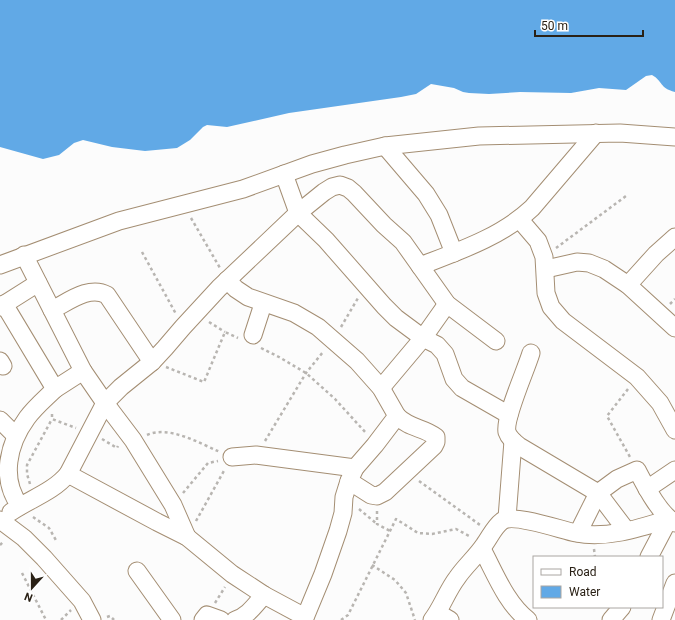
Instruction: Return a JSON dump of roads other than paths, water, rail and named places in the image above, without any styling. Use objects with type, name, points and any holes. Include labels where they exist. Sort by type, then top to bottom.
[{"type":"street","points":[[0,264],[119,221],[243,189],[332,158],[385,146],[479,136],[596,133],[660,135],[675,137]]},
{"type":"street","points":[[420,266],[480,242],[520,220],[536,204],[596,133]]},
{"type":"street","points":[[385,146],[426,194],[438,214],[454,253]]},
{"type":"street","points":[[284,174],[298,213],[326,240],[396,318],[423,338],[437,345],[445,354],[454,379],[462,388],[509,415]]},
{"type":"street","points":[[92,620],[82,601],[44,558],[24,538],[0,520],[20,506],[52,489],[68,474],[104,404],[121,387],[152,362],[227,280],[298,213],[324,192],[332,187],[340,185],[348,188],[403,242],[447,304],[496,341]]},
{"type":"street","points":[[520,220],[538,241],[545,263],[546,293],[551,307],[563,320],[637,377],[660,403],[675,430]]},
{"type":"street","points":[[628,285],[656,254],[675,237]]},
{"type":"street","points":[[24,255],[83,370],[104,404],[133,440],[173,505],[187,537]]},
{"type":"street","points":[[545,263],[589,263],[604,269],[628,285],[675,328]]},
{"type":"street","points":[[227,280],[236,289],[248,297],[263,304],[294,313],[318,327],[357,361],[381,388],[397,416],[414,428],[432,434],[436,437],[434,446],[385,492],[377,496],[371,495],[349,482],[256,455],[232,457]]},
{"type":"street","points":[[38,283],[2,306],[55,389]]},
{"type":"street","points":[[52,310],[86,293],[101,291],[107,295],[152,362]]},
{"type":"street","points":[[250,340],[263,304]]},
{"type":"street","points":[[381,388],[423,338],[447,304]]},
{"type":"street","points":[[531,353],[509,415],[507,430],[508,435],[513,441],[598,493],[626,530]]},
{"type":"street","points":[[20,506],[13,498],[9,488],[7,474],[8,462],[15,435],[33,410],[55,389],[83,370]]},
{"type":"street","points":[[68,474],[187,537],[232,574],[305,619],[334,543],[343,513],[349,482],[397,416]]},
{"type":"street","points":[[0,420],[15,435]]},
{"type":"street","points":[[507,518],[513,441]]},
{"type":"street","points":[[578,533],[598,493],[617,479],[638,470],[647,489],[672,521]]},
{"type":"street","points":[[647,489],[675,470]]},
{"type":"street","points":[[440,618],[457,578],[501,522],[507,518],[518,518],[578,533],[593,535],[672,521]]},
{"type":"street","points":[[651,556],[672,521]]},
{"type":"street","points":[[486,542],[511,602],[517,611],[528,620]]},
{"type":"street","points":[[137,571],[172,620]]},
{"type":"street","points":[[661,620],[675,583]]},
{"type":"street","points":[[235,620],[241,618],[249,612],[264,595]]},
{"type":"water","points":[[0,0],[675,0],[675,92],[666,88],[652,75],[646,76],[626,90],[599,88],[571,93],[469,93],[454,88],[431,84],[416,94],[401,97],[289,113],[227,127],[207,125],[190,140],[177,148],[145,151],[112,147],[83,140],[74,143],[59,155],[43,159],[0,147]]}]
